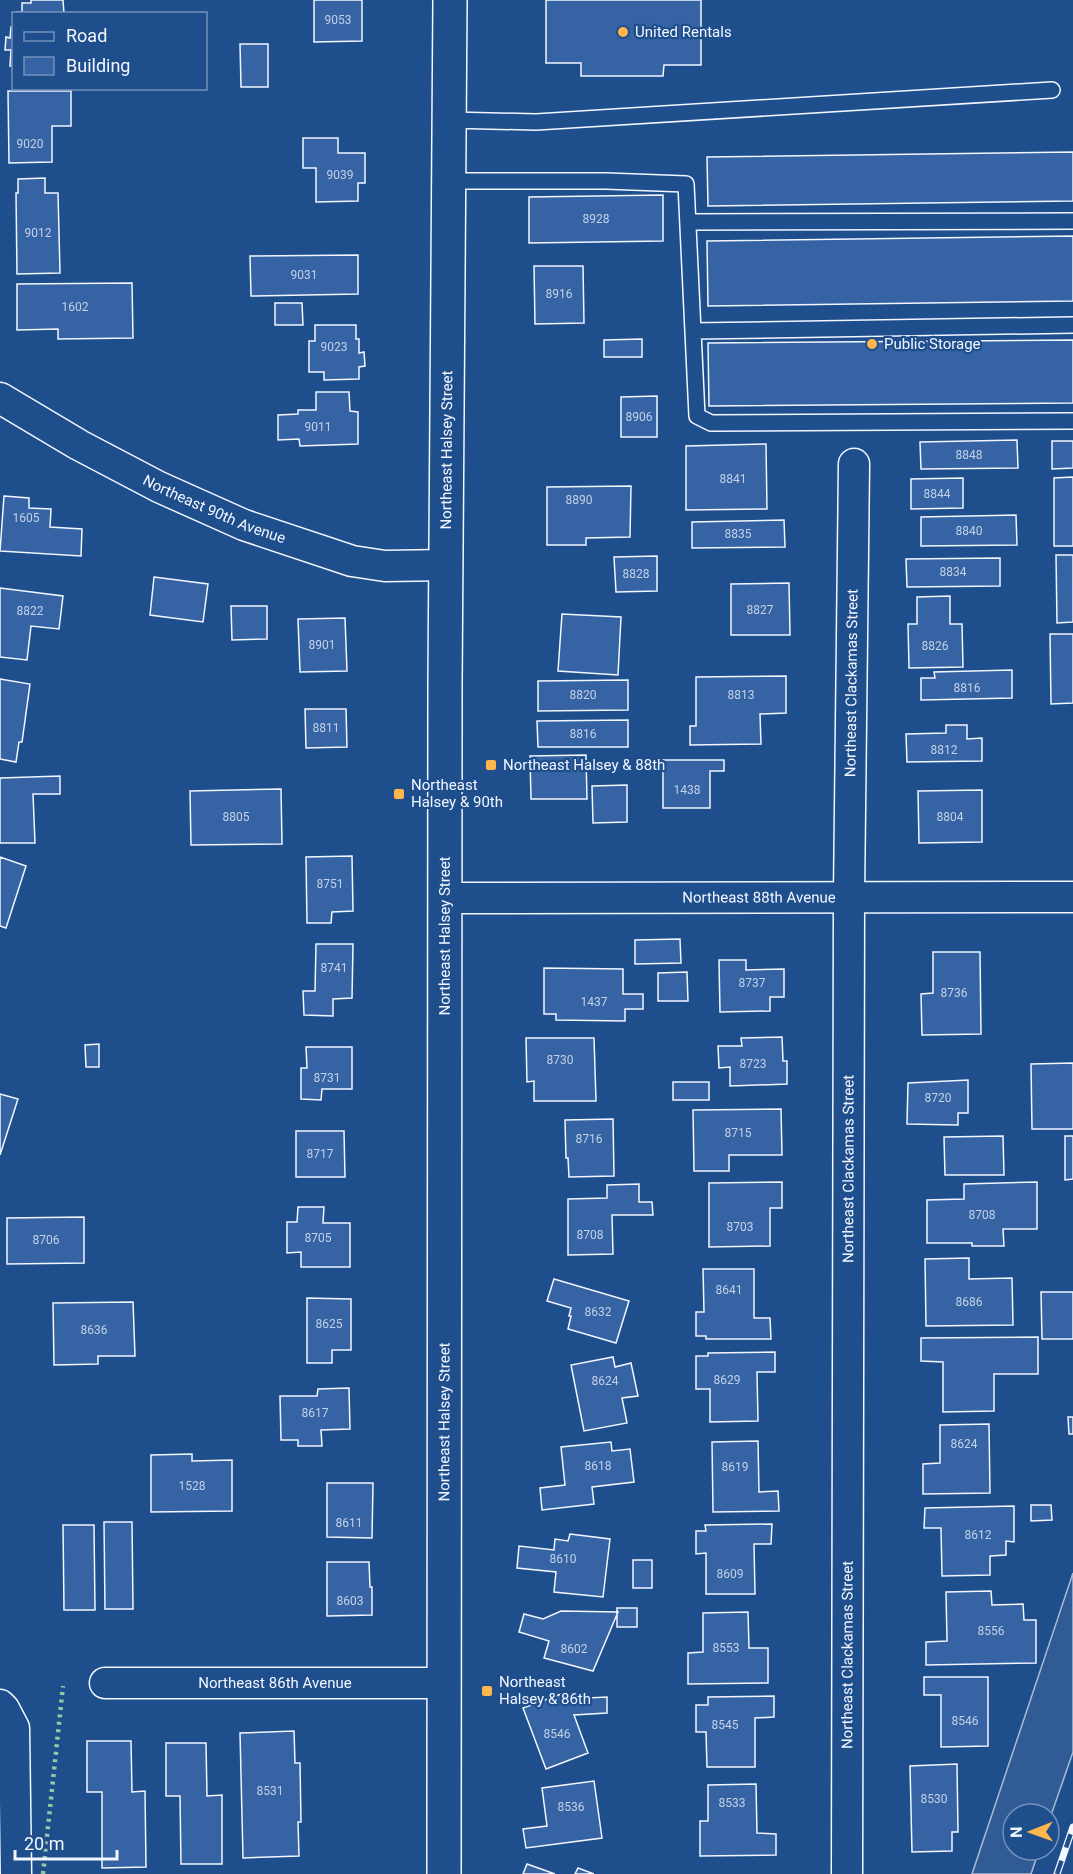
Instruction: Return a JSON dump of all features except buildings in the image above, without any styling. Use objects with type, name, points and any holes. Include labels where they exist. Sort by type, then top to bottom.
[{"type":"main road","name":"Northeast Halsey Street","points":[[444,1874],[445,898],[450,0]]},
{"type":"street","name":"Northeast 90th Avenue","points":[[0,398],[79,445],[159,487],[244,525],[352,561],[385,566],[447,565]]},
{"type":"street","name":"Northeast Clackamas Street","points":[[847,1874],[849,896],[854,464]]},
{"type":"street","name":"Northeast 88th Avenue","points":[[445,898],[1073,897]]},
{"type":"street","name":"Northeast 86th Avenue","points":[[105,1683],[444,1683]]},
{"type":"street","points":[[0,1705],[14,1728],[16,1874]]},
{"type":"lane","points":[[450,120],[536,122],[1052,90]]},
{"type":"lane","points":[[449,181],[606,181],[686,184],[697,416],[711,423],[1073,421]]},
{"type":"lane","points":[[688,222],[1073,221]]},
{"type":"lane","points":[[693,331],[1073,325]]},
{"type":"shaded area","points":[[1073,1573],[1073,1752],[1056,1802],[1001,1802],[1001,1862],[1035,1862],[1031,1874],[972,1874]]},
{"type":"railway","points":[[1057,1874],[1073,1827]]},
{"type":"hedge","points":[[43,1874],[63,1686]]},
{"type":"place","name":"United Rentals","points":[[623,32]]},
{"type":"place","name":"Public Storage","points":[[872,344]]},
{"type":"place","name":"Northeast Halsey & 88th","points":[[491,765]]},
{"type":"place","name":"Northeast Halsey & 90th","points":[[399,794]]},
{"type":"place","name":"Northeast Halsey & 86th","points":[[487,1691]]}]
